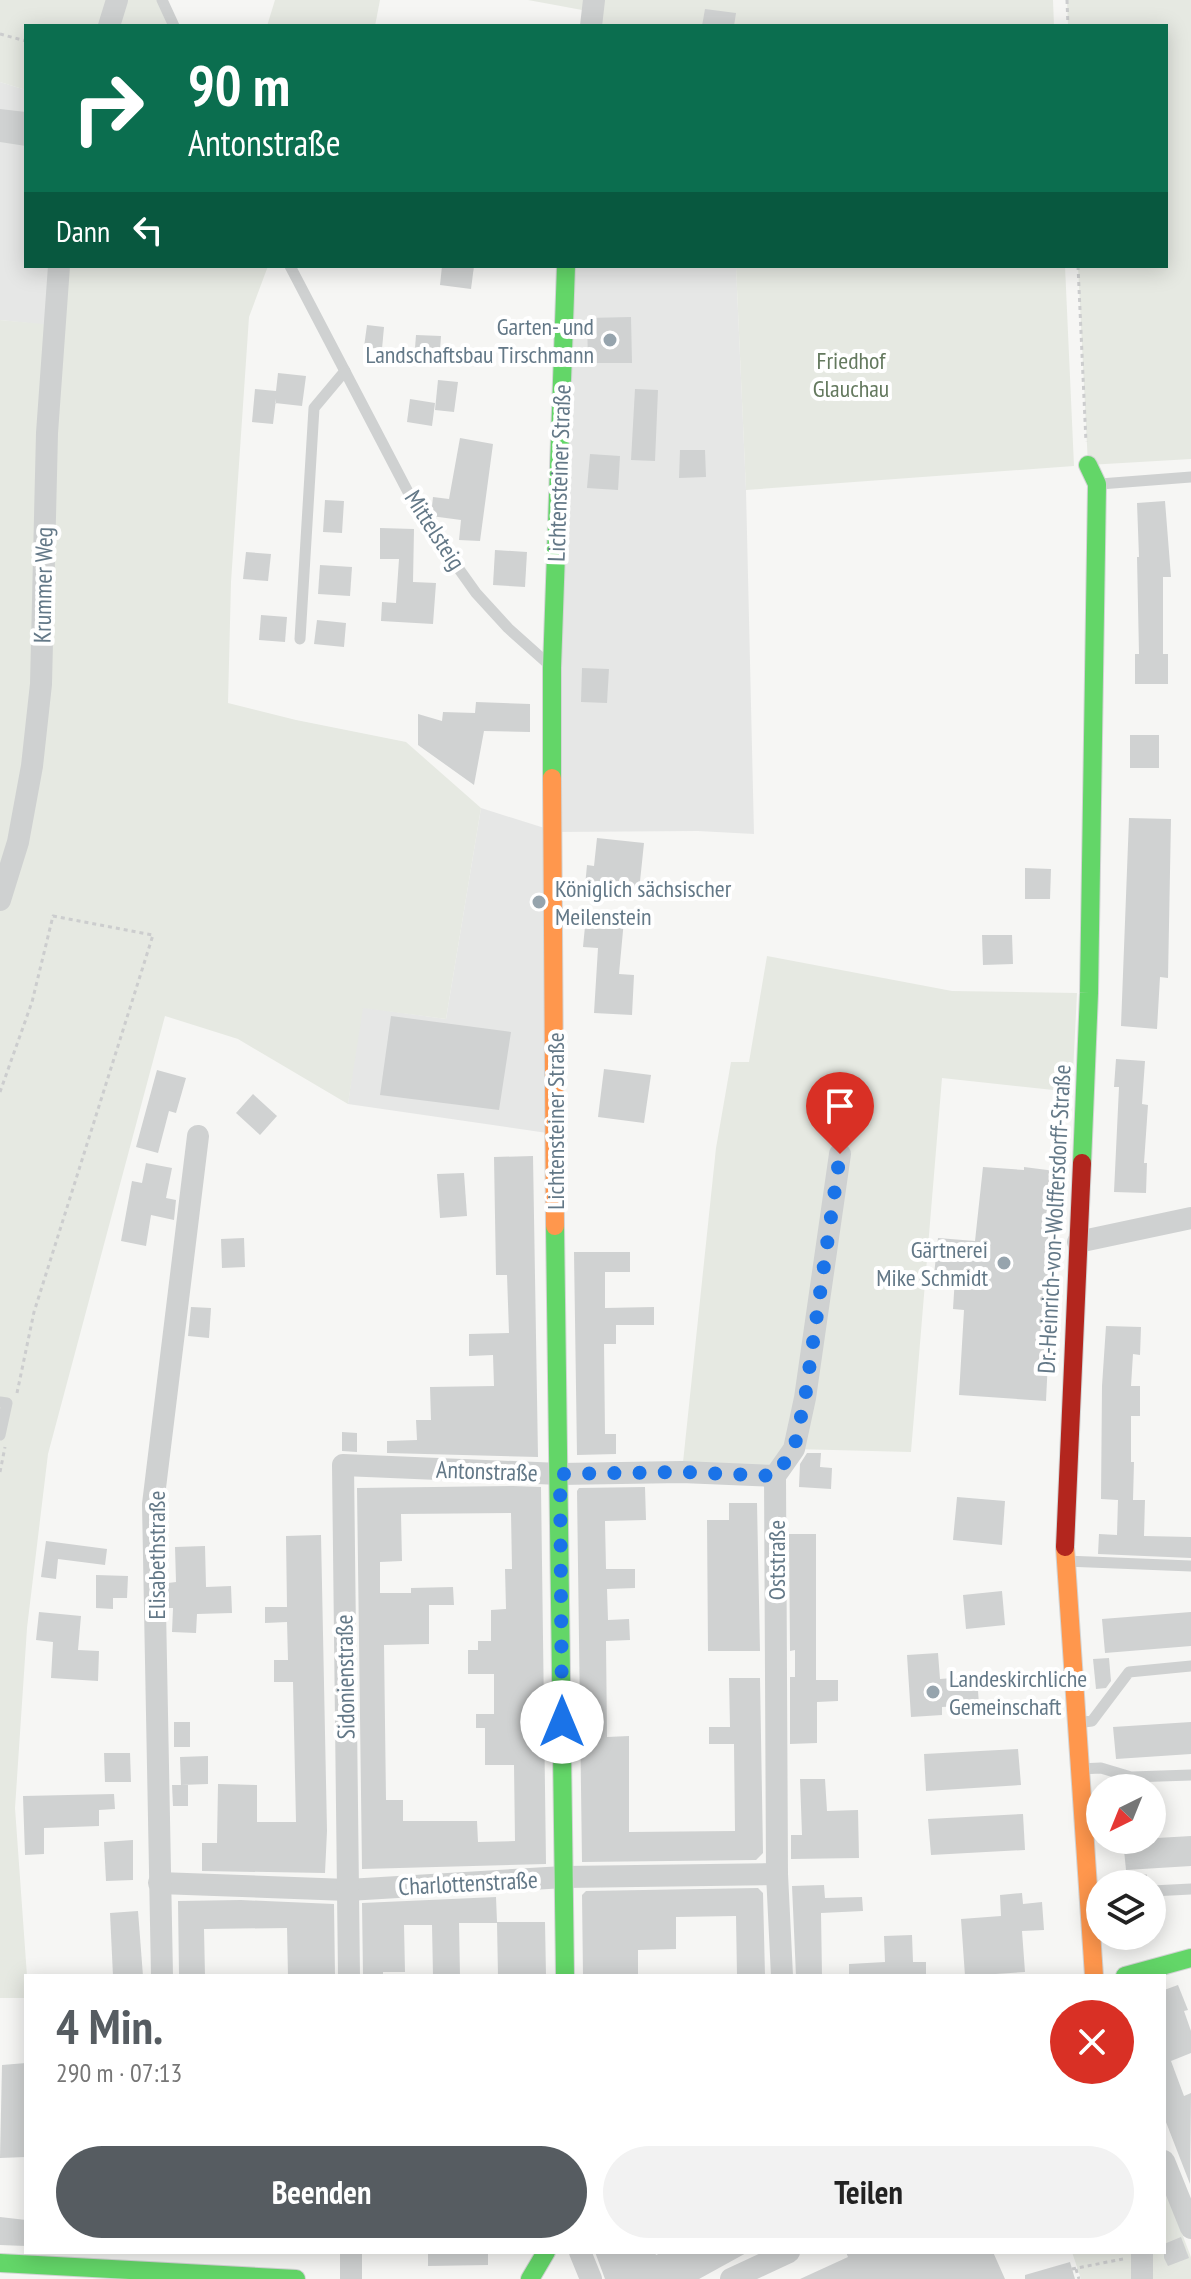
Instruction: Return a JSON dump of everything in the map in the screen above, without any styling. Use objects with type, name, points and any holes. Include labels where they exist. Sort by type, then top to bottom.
[{"type":"street","points":[[110,24],[117,0]]},
{"type":"street","points":[[591,24],[594,0]]},
{"type":"street","name":"Krummer Weg","points":[[0,900],[18,842],[32,766],[41,684],[47,433],[59,268]]},
{"type":"street","name":"Lichtensteiner Straße","points":[[565,1974],[554,1134],[552,668],[566,268]]},
{"type":"street","name":"Dr.-Heinrich-von-Wolffersdorff-Straße","points":[[1088,465],[1097,484],[1089,993],[1064,1561],[1090,1870]]},
{"type":"street","name":"Elisabethstraße","points":[[162,1974],[153,1504],[198,1136]]},
{"type":"street","points":[[775,1476],[794,1449],[805,1398],[840,1154]]},
{"type":"street","points":[[1078,1242],[1191,1218]]},
{"type":"street","name":"Antonstraße","points":[[343,1465],[560,1474],[682,1472],[775,1476]]},
{"type":"street","name":"Sidonienstraße","points":[[343,1465],[349,1974]]},
{"type":"street","name":"Oststraße","points":[[775,1476],[777,1874],[782,1974]]},
{"type":"street","name":"Charlottenstraße","points":[[159,1883],[348,1890],[564,1877],[777,1874]]},
{"type":"street","name":"Dr.-Heinrich-von-Wolffersdorff-Straße","points":[[1093,1950],[1094,1974]]},
{"type":"street","points":[[1132,1974],[1191,1958]]},
{"type":"street","points":[[1166,2164],[1185,2193],[1191,2228]]},
{"type":"street","points":[[351,2254],[351,2279]]},
{"type":"street","points":[[530,2279],[545,2254]]},
{"type":"street","points":[[581,2254],[591,2279]]},
{"type":"street","points":[[731,2279],[785,2254]]},
{"type":"street","points":[[1142,2254],[1142,2279]]},
{"type":"street","points":[[0,2263],[173,2262],[296,2279]]},
{"type":"lane","points":[[162,0],[173,24]]},
{"type":"lane","name":"Mittelsteig","points":[[291,268],[419,513],[476,593],[508,628],[552,668]]},
{"type":"lane","points":[[300,639],[314,408],[345,371]]},
{"type":"lane","points":[[1097,484],[1191,477]]},
{"type":"lane","points":[[0,1402],[7,1403],[4,1435]]},
{"type":"lane","points":[[1064,1561],[1191,1566]]},
{"type":"lane","points":[[1076,1723],[1092,1721],[1129,1672],[1191,1666]]},
{"type":"lane","points":[[1079,1769],[1101,1768],[1131,1777],[1191,1775]]},
{"type":"lane","points":[[1166,1890],[1191,1889]]},
{"type":"path","points":[[1067,0],[1068,24]]},
{"type":"path","points":[[0,34],[24,40]]},
{"type":"path","points":[[1078,268],[1088,465]]},
{"type":"path","points":[[0,1092],[32,1002],[53,916],[153,935],[34,1312],[14,1404]]},
{"type":"path","points":[[0,1472],[4,1435]]},
{"type":"path","points":[[1110,2254],[1112,2261]]},
{"type":"path","points":[[1079,2279],[1074,2269],[1142,2254]]},
{"type":"shaded area","points":[[0,82],[24,89],[24,268],[59,268],[54,326],[0,320]]},
{"type":"shaded area","points":[[566,268],[736,268],[746,490],[754,834],[698,831],[555,832],[554,1134],[348,1104],[361,1007],[446,1019],[481,808],[554,831]]},
{"type":"green space","points":[[0,0],[162,0],[173,24],[24,24],[24,89],[0,82]]},
{"type":"green space","points":[[275,0],[380,0],[375,24],[268,24]]},
{"type":"green space","points":[[528,0],[1053,0],[1054,24],[592,24],[593,12]]},
{"type":"green space","points":[[1067,0],[1191,0],[1191,459],[1088,465],[1078,268],[1168,268],[1168,24],[1068,24]]},
{"type":"green space","points":[[59,268],[267,268],[249,317],[231,582],[228,703],[406,742],[481,808],[446,1019],[363,1008],[348,1104],[238,1039],[165,1016],[48,1454],[27,1628],[15,1808],[27,1974],[24,1974],[24,1998],[0,1998],[0,320],[54,325]]},
{"type":"green space","name":"Friedhof Glauchau","points":[[736,268],[1065,268],[1074,466],[746,490]]},
{"type":"green space","points":[[767,956],[952,991],[1077,993],[1072,1092],[942,1078],[911,1452],[794,1449],[775,1476],[682,1472],[716,1148],[731,1062],[749,1062]]},
{"type":"green space","points":[[1166,2192],[1191,2257],[1191,2279],[1081,2279],[1073,2254],[1166,2254]]},
{"type":"building","points":[[705,9],[736,13],[734,24],[702,24]]},
{"type":"building","points":[[0,109],[24,112],[24,146],[0,142]]},
{"type":"building","points":[[442,268],[474,268],[471,289],[440,285]]},
{"type":"building","name":"Garten- und Landschaftsbau Tirschmann","points":[[631,317],[632,363],[588,363],[587,318]]},
{"type":"building","points":[[367,325],[384,327],[382,349],[364,347]]},
{"type":"building","points":[[416,335],[441,336],[439,363],[414,361]]},
{"type":"building","points":[[278,373],[306,376],[302,406],[276,403],[273,424],[252,422],[255,389],[276,391]]},
{"type":"building","points":[[438,380],[458,382],[454,412],[435,410]]},
{"type":"building","points":[[635,389],[658,390],[655,461],[631,460]]},
{"type":"building","points":[[410,399],[435,403],[432,426],[407,422]]},
{"type":"building","points":[[460,438],[493,444],[480,541],[459,540],[461,520],[431,516],[433,497],[449,499]]},
{"type":"building","points":[[680,450],[705,450],[706,477],[679,478]]},
{"type":"building","points":[[590,454],[620,456],[618,490],[587,488]]},
{"type":"building","points":[[325,500],[344,501],[342,533],[323,532]]},
{"type":"building","points":[[1165,501],[1171,577],[1163,577],[1163,654],[1168,654],[1168,684],[1135,684],[1135,654],[1139,654],[1137,503]]},
{"type":"building","points":[[380,528],[414,529],[413,582],[436,583],[433,624],[381,621],[382,602],[396,603],[399,559],[380,559]]},
{"type":"building","points":[[495,550],[527,552],[525,587],[493,585]]},
{"type":"building","points":[[246,552],[271,554],[268,581],[243,579]]},
{"type":"building","points":[[320,565],[352,567],[350,596],[318,594]]},
{"type":"building","points":[[261,615],[287,617],[285,642],[259,640]]},
{"type":"building","points":[[317,620],[346,623],[344,647],[314,644]]},
{"type":"building","points":[[582,668],[609,669],[607,703],[581,702]]},
{"type":"building","points":[[476,702],[530,704],[530,732],[484,731],[474,785],[418,745],[418,714],[442,721],[443,712],[475,713]]},
{"type":"building","points":[[1130,735],[1159,735],[1159,768],[1130,768]]},
{"type":"building","points":[[1129,818],[1171,819],[1168,978],[1160,977],[1157,1029],[1121,1026]]},
{"type":"building","points":[[597,838],[644,843],[639,891],[585,886],[587,865],[594,866]]},
{"type":"building","points":[[1025,868],[1051,869],[1050,899],[1025,899]]},
{"type":"building","points":[[586,916],[624,920],[619,974],[634,975],[632,1015],[594,1013],[598,948],[583,947]]},
{"type":"building","points":[[982,935],[1012,935],[1013,964],[983,965]]},
{"type":"building","points":[[391,1016],[511,1032],[499,1110],[380,1095]]},
{"type":"building","points":[[1116,1059],[1145,1061],[1142,1104],[1148,1105],[1144,1163],[1147,1163],[1146,1193],[1114,1192],[1119,1087],[1114,1087]]},
{"type":"building","points":[[604,1069],[651,1075],[644,1123],[598,1117]]},
{"type":"building","points":[[157,1070],[186,1078],[176,1113],[169,1111],[158,1153],[136,1147]]},
{"type":"building","points":[[253,1094],[277,1116],[260,1135],[236,1113]]},
{"type":"building","points":[[533,1156],[538,1457],[387,1453],[387,1441],[417,1440],[416,1420],[431,1420],[430,1387],[494,1386],[493,1355],[469,1356],[469,1334],[509,1333],[507,1275],[496,1275],[494,1157]]},
{"type":"building","points":[[146,1163],[172,1168],[166,1198],[176,1200],[174,1220],[151,1215],[146,1246],[121,1241],[132,1181],[142,1183]]},
{"type":"building","points":[[983,1167],[1055,1171],[1042,1338],[1049,1339],[1046,1401],[959,1395],[964,1310],[953,1309],[955,1277],[934,1275],[938,1238],[975,1241]]},
{"type":"building","points":[[464,1173],[467,1216],[440,1218],[437,1174]]},
{"type":"building","points":[[244,1238],[245,1267],[222,1268],[221,1239]]},
{"type":"building","points":[[574,1252],[630,1252],[630,1272],[605,1272],[605,1308],[654,1307],[654,1325],[616,1325],[616,1344],[604,1344],[605,1434],[616,1434],[616,1454],[577,1455]]},
{"type":"building","points":[[191,1307],[211,1308],[209,1338],[188,1336]]},
{"type":"building","points":[[1106,1326],[1141,1327],[1140,1355],[1133,1354],[1131,1386],[1140,1386],[1140,1416],[1131,1416],[1131,1462],[1134,1462],[1133,1500],[1145,1500],[1144,1536],[1191,1537],[1191,1558],[1098,1554],[1099,1534],[1117,1535],[1118,1500],[1101,1499]]},
{"type":"building","points":[[342,1432],[357,1433],[357,1452],[342,1451]]},
{"type":"building","points":[[807,1453],[821,1453],[820,1467],[832,1468],[831,1489],[799,1487],[800,1464]]},
{"type":"building","points":[[541,1487],[546,1864],[362,1869],[357,1488]],"holes":[[[511,1513],[512,1569],[505,1569],[506,1609],[491,1610],[491,1641],[478,1641],[478,1650],[468,1650],[468,1674],[494,1674],[494,1714],[476,1714],[476,1728],[485,1728],[485,1765],[514,1765],[515,1841],[478,1842],[477,1821],[403,1821],[403,1800],[386,1800],[384,1645],[429,1644],[429,1605],[454,1605],[453,1587],[411,1588],[411,1593],[380,1593],[380,1562],[402,1561],[401,1514]]]},
{"type":"building","points":[[645,1487],[646,1520],[605,1521],[606,1569],[635,1569],[635,1588],[607,1589],[608,1620],[629,1619],[630,1640],[606,1641],[607,1737],[629,1736],[629,1832],[735,1831],[734,1744],[709,1744],[709,1727],[730,1727],[729,1678],[760,1678],[763,1853],[756,1860],[582,1862],[577,1491],[579,1488]]},
{"type":"building","points":[[957,1497],[1005,1501],[1002,1545],[953,1540]]},
{"type":"building","points":[[729,1503],[757,1503],[760,1651],[708,1651],[707,1520],[729,1520]]},
{"type":"building","points":[[789,1534],[816,1534],[816,1680],[838,1680],[838,1701],[817,1702],[817,1743],[790,1744],[790,1677],[795,1677],[795,1650],[790,1651]]},
{"type":"building","points":[[321,1535],[327,1831],[325,1873],[202,1871],[202,1843],[217,1843],[218,1784],[257,1785],[257,1822],[296,1822],[293,1682],[274,1682],[274,1660],[288,1660],[287,1622],[265,1623],[265,1607],[287,1607],[286,1536]]},
{"type":"building","points":[[46,1541],[107,1549],[105,1565],[58,1559],[56,1579],[41,1577]]},
{"type":"building","points":[[205,1546],[206,1587],[231,1586],[232,1613],[197,1614],[196,1633],[172,1632],[173,1608],[169,1608],[168,1583],[176,1582],[175,1547]]},
{"type":"building","points":[[96,1575],[128,1576],[127,1598],[113,1598],[113,1609],[96,1608]]},
{"type":"building","points":[[1002,1591],[1005,1625],[966,1629],[963,1595]]},
{"type":"building","points":[[39,1612],[81,1616],[78,1650],[99,1651],[98,1681],[51,1678],[53,1642],[36,1640]]},
{"type":"building","points":[[1191,1612],[1191,1646],[1105,1653],[1102,1619]]},
{"type":"building","points":[[938,1653],[940,1679],[977,1676],[979,1705],[942,1707],[942,1715],[911,1717],[907,1655]]},
{"type":"building","points":[[1109,1658],[1111,1681],[1106,1688],[1096,1689],[1093,1659]]},
{"type":"building","points":[[174,1722],[190,1722],[190,1747],[174,1747]]},
{"type":"building","points":[[1191,1722],[1191,1754],[1116,1759],[1113,1727]]},
{"type":"building","points":[[1018,1749],[1021,1785],[926,1791],[924,1754]]},
{"type":"building","points":[[104,1753],[130,1753],[131,1782],[105,1782]]},
{"type":"building","points":[[208,1756],[208,1784],[181,1785],[180,1757]]},
{"type":"building","points":[[800,1779],[825,1779],[827,1811],[858,1810],[859,1858],[791,1859],[791,1835],[802,1835]]},
{"type":"building","points":[[172,1785],[188,1785],[188,1806],[173,1806]]},
{"type":"building","points":[[114,1794],[115,1809],[99,1810],[99,1826],[44,1828],[44,1854],[25,1855],[23,1796]]},
{"type":"building","points":[[1023,1814],[1025,1850],[931,1855],[928,1819]]},
{"type":"building","points":[[1191,1836],[1191,1866],[1126,1870],[1124,1854],[1166,1854],[1166,1837]]},
{"type":"building","points":[[133,1840],[133,1880],[106,1881],[104,1842]]},
{"type":"building","points":[[824,1885],[825,1898],[862,1897],[863,1911],[821,1913],[822,1974],[796,1974],[792,1886]]},
{"type":"building","points":[[758,1888],[763,1893],[765,1974],[737,1974],[736,1916],[676,1917],[676,1949],[638,1950],[638,1974],[583,1974],[582,1895],[586,1891]]},
{"type":"building","points":[[1022,1893],[1023,1904],[1042,1902],[1044,1930],[1022,1931],[1025,1972],[965,1974],[961,1919],[1001,1916],[1000,1895]]},
{"type":"building","points":[[496,1897],[497,1922],[545,1922],[546,1974],[498,1974],[497,1923],[459,1923],[460,1974],[433,1974],[432,1925],[404,1925],[405,1972],[363,1974],[362,1903]]},
{"type":"building","points":[[178,1901],[334,1904],[335,1974],[288,1974],[287,1928],[204,1929],[205,1974],[179,1974]]},
{"type":"building","points":[[138,1911],[143,1974],[113,1974],[110,1913]]},
{"type":"building","points":[[912,1935],[913,1962],[926,1962],[926,1974],[849,1974],[849,1964],[885,1962],[884,1936]]},
{"type":"building","points":[[1178,1985],[1188,2010],[1184,2011],[1191,2031],[1191,2053],[1171,2061],[1184,2096],[1191,2093],[1190,2184],[1166,2122],[1166,1989]]},
{"type":"building","points":[[24,2063],[24,2157],[0,2158],[2,2065]]},
{"type":"building","points":[[0,2217],[24,2220],[24,2246],[0,2245]]},
{"type":"building","points":[[1181,2237],[1189,2258],[1168,2266],[1164,2258],[1166,2243]]},
{"type":"building","points":[[428,2254],[488,2254],[488,2265],[428,2266]]},
{"type":"building","points":[[596,2254],[744,2254],[699,2279],[605,2279]]},
{"type":"building","points":[[847,2254],[994,2254],[1005,2279],[800,2279],[848,2257]]},
{"type":"building","points":[[1070,2262],[1075,2279],[1025,2279],[1025,2275]]},
{"type":"traffic: fast","points":[[552,778],[552,668],[566,268]]},
{"type":"traffic: fast","points":[[1082,1163],[1089,993],[1097,484],[1088,465]]},
{"type":"traffic: fast","points":[[555,1226],[565,1974]]},
{"type":"traffic: fast","points":[[1132,1974],[1191,1958]]},
{"type":"traffic: fast","points":[[530,2279],[545,2254]]},
{"type":"traffic: fast","points":[[0,2263],[296,2279]]},
{"type":"traffic: slow","points":[[552,778],[555,1226]]},
{"type":"traffic: slow","points":[[1065,1547],[1094,1974]]},
{"type":"traffic: jam","points":[[1065,1547],[1082,1163]]},
{"type":"place","name":"Garten- und Landschaftsbau Tirschmann","points":[[610,340]]},
{"type":"place","name":"Königlich sächsischer Meilenstein","points":[[539,902]]},
{"type":"place","name":"Gärtnerei Mike Schmidt","points":[[1004,1263]]},
{"type":"place","name":"Landeskirchliche Gemeinschaft","points":[[933,1692]]},
{"type":"route","points":[[562,1722],[560,1474],[682,1472],[775,1476],[794,1449],[805,1398],[840,1154]]}]
